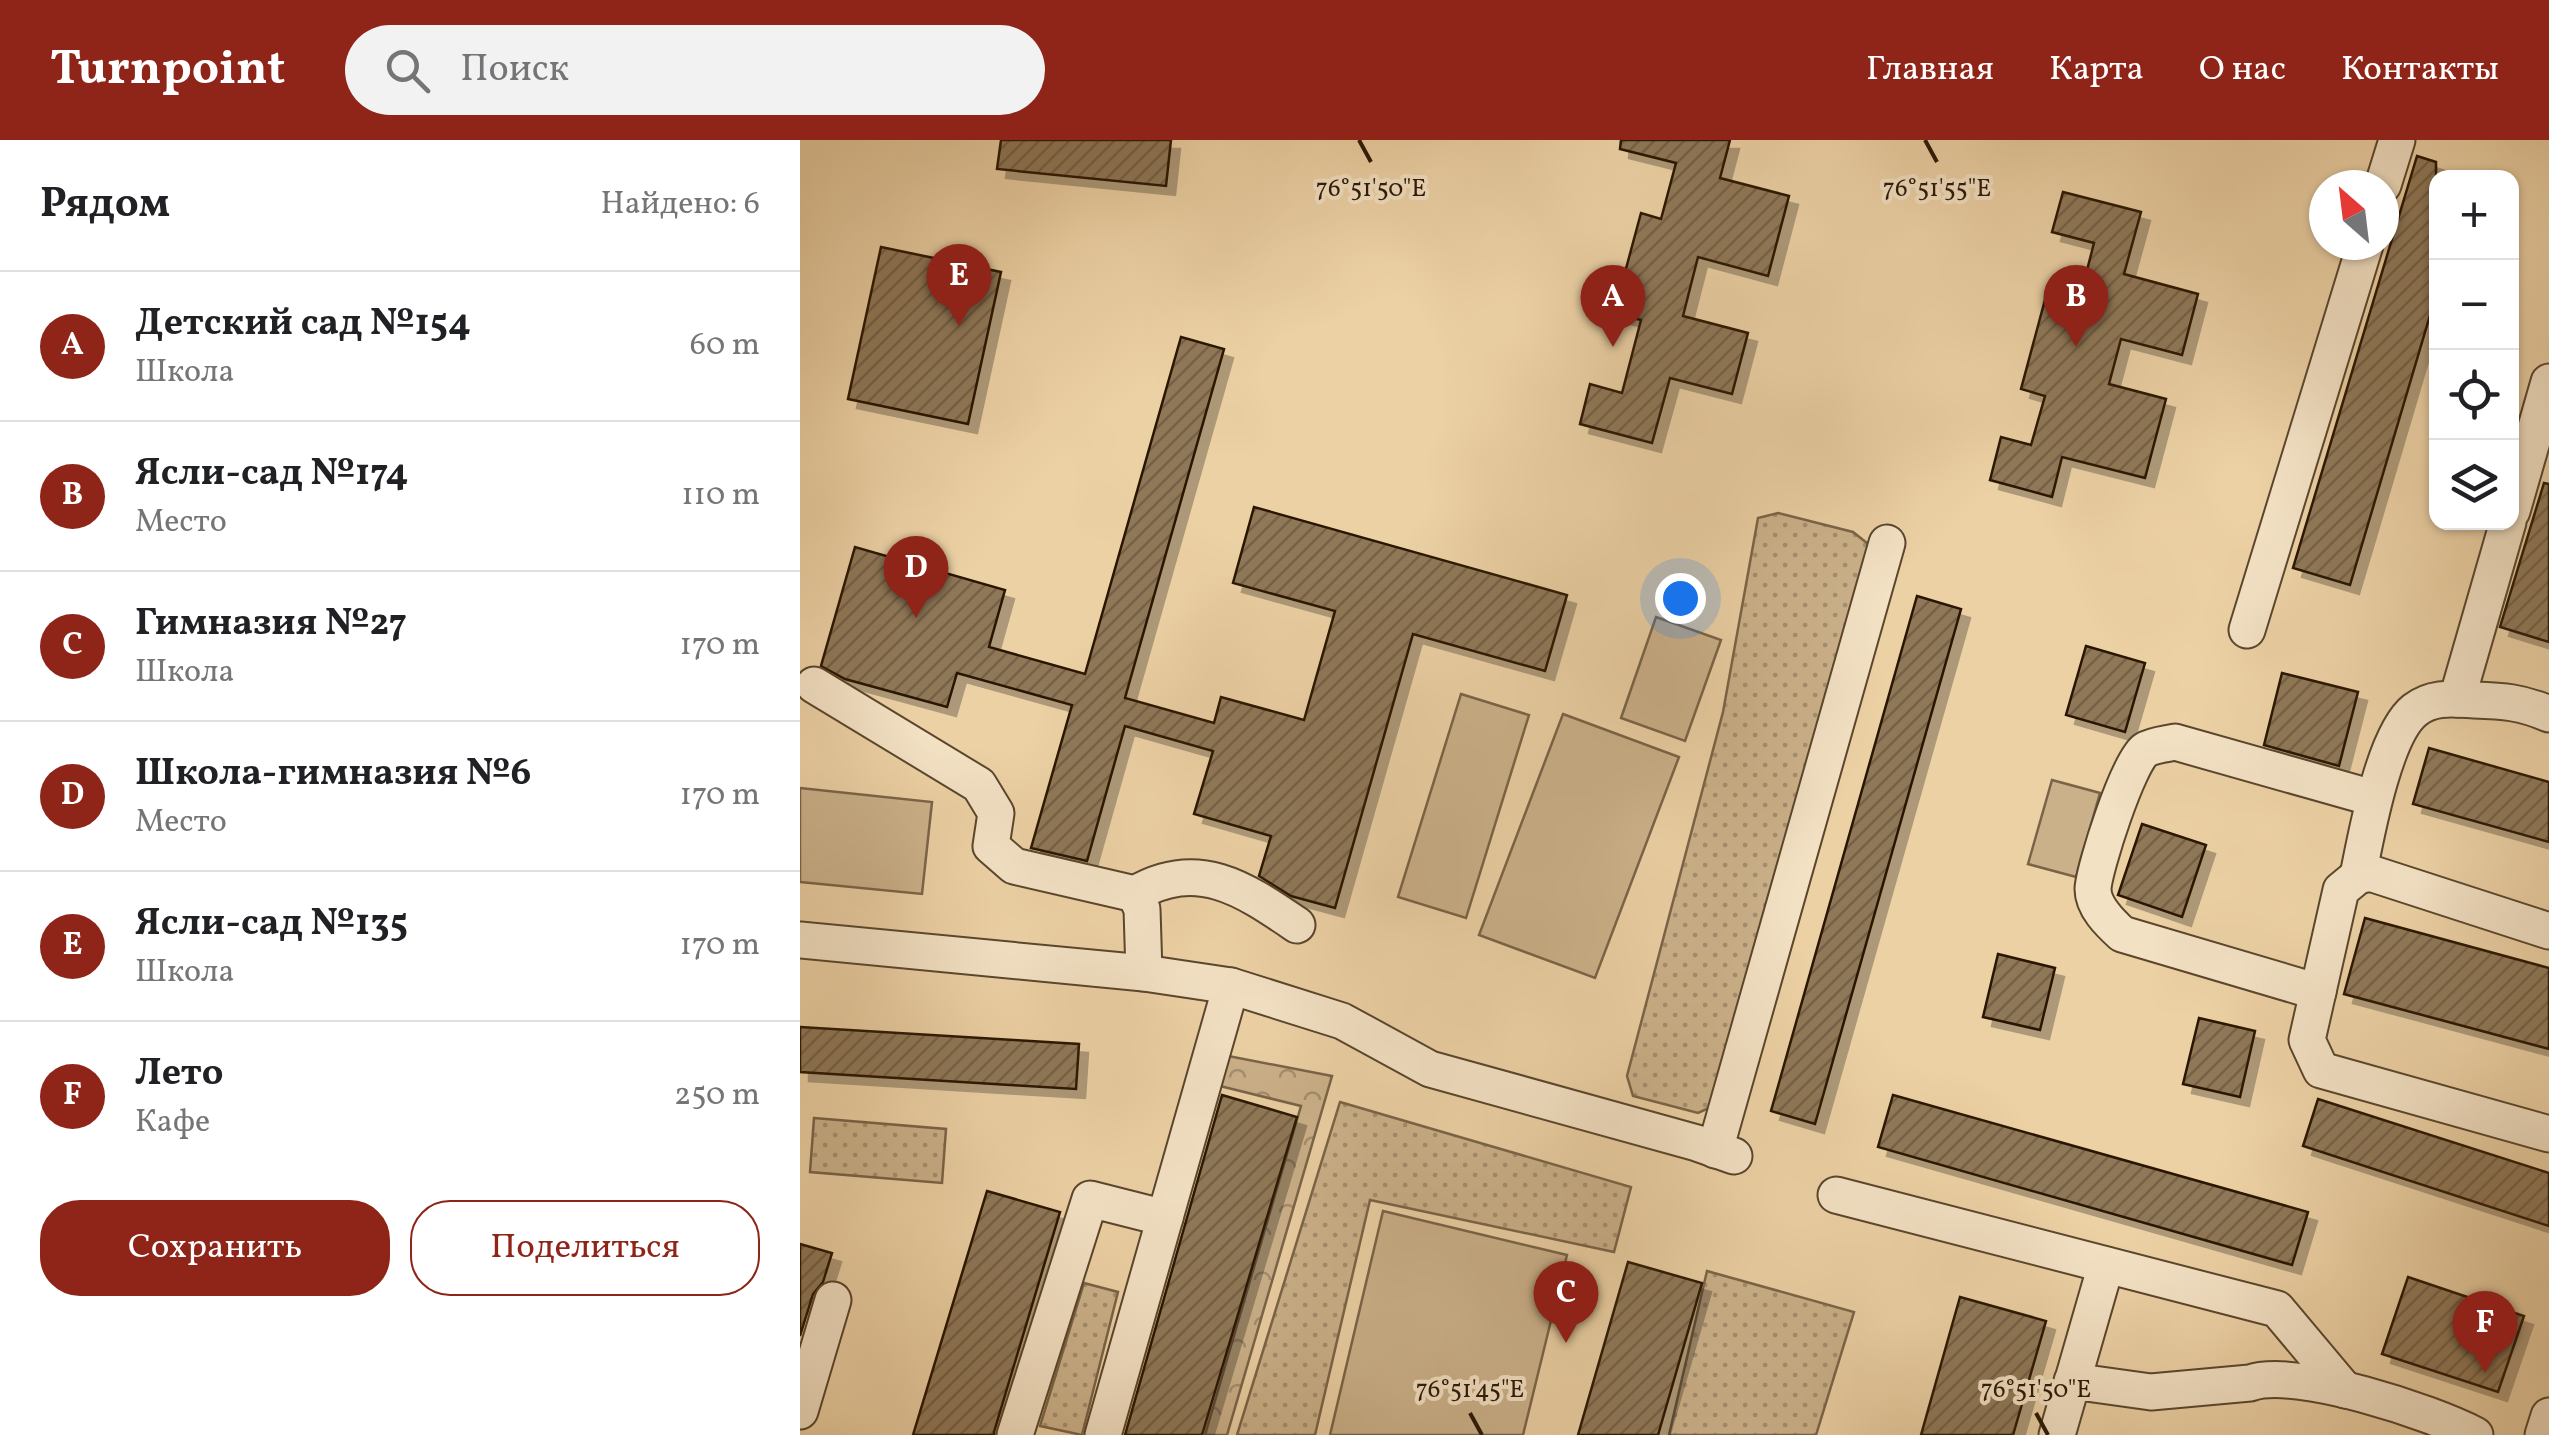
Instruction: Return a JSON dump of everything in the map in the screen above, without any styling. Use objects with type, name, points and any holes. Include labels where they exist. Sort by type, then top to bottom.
[{"type":"lane","points":[[2387,170],[2396,140]]},
{"type":"lane","points":[[2247,630],[2359,260]]},
{"type":"lane","points":[[2519,487],[2549,382]]},
{"type":"lane","points":[[2457,699],[2506,530]]},
{"type":"lane","points":[[800,940],[1144,973],[1231,986],[1342,1021],[1430,1069],[1725,1153],[1887,544]]},
{"type":"lane","points":[[814,685],[979,785],[996,812],[991,846],[1014,866],[1135,894],[1152,884],[1184,875],[1234,884],[1297,925]]},
{"type":"lane","points":[[2358,876],[2373,798],[2404,721],[2418,708],[2440,698],[2521,702],[2549,714]]},
{"type":"lane","points":[[2318,992],[2122,934],[2105,919],[2093,892],[2115,809],[2128,784],[2133,762],[2146,749],[2175,742],[2373,798]]},
{"type":"lane","points":[[2549,931],[2370,873],[2358,876],[2341,890],[2307,1040],[2322,1070],[2549,1134]]},
{"type":"lane","points":[[1135,894],[1142,909],[1144,973]]},
{"type":"lane","points":[[1104,1435],[1231,986]]},
{"type":"lane","points":[[1836,1194],[2277,1310],[2345,1390]]},
{"type":"lane","points":[[1015,1435],[1090,1199],[1165,1218]]},
{"type":"lane","points":[[2057,1435],[2106,1264]]},
{"type":"lane","points":[[800,1411],[833,1300]]},
{"type":"lane","points":[[2072,1381],[2151,1392],[2250,1383],[2265,1378],[2345,1390],[2448,1420],[2476,1435]]},
{"type":"lane","points":[[2544,1435],[2549,1416]]},
{"type":"green space","points":[[1778,513],[1853,532],[1872,547],[1831,704],[1709,1108],[1698,1113],[1633,1096],[1627,1076],[1723,712],[1758,518]]},
{"type":"green space","points":[[1656,617],[1721,640],[1685,741],[1621,718]]},
{"type":"green space","points":[[1461,694],[1529,715],[1466,918],[1398,897]]},
{"type":"green space","points":[[1563,714],[1679,757],[1595,978],[1479,935]]},
{"type":"green space","points":[[2052,780],[2100,793],[2076,877],[2028,864]]},
{"type":"green space","points":[[800,788],[932,802],[922,894],[800,882]]},
{"type":"green space","points":[[1223,1055],[1332,1076],[1227,1435],[1205,1435],[1301,1106],[1220,1086]]},
{"type":"green space","points":[[1340,1102],[1631,1187],[1614,1252],[1370,1200],[1315,1435],[1237,1435]]},
{"type":"green space","points":[[814,1118],[946,1129],[942,1183],[810,1172]]},
{"type":"green space","points":[[1383,1211],[1567,1255],[1523,1435],[1330,1435]]},
{"type":"green space","points":[[1707,1271],[1854,1312],[1816,1435],[1669,1435]]},
{"type":"green space","points":[[1084,1283],[1118,1292],[1082,1435],[1040,1426]]},
{"type":"building","points":[[1001,140],[1171,140],[1166,186],[997,169]]},
{"type":"building","points":[[1621,140],[1730,140],[1720,178],[1789,196],[1768,276],[1698,257],[1683,316],[1748,333],[1732,394],[1670,378],[1652,443],[1580,424],[1590,384],[1622,393],[1641,320],[1614,313],[1641,213],[1661,219],[1676,163],[1620,149]]},
{"type":"building","points":[[2417,156],[2436,162],[2436,170],[2429,170],[2429,319],[2350,585],[2293,568],[2386,260],[2399,260],[2399,216]]},
{"type":"building","points":[[2063,192],[2141,212],[2124,274],[2198,294],[2182,355],[2121,339],[2109,384],[2166,399],[2145,478],[2062,457],[2052,497],[1990,480],[2001,437],[2031,445],[2045,396],[2021,389],[2046,296],[2078,305],[2094,243],[2052,232]]},
{"type":"building","points":[[881,247],[1001,272],[968,424],[848,399]]},
{"type":"building","points":[[1181,337],[1224,349],[1125,698],[1214,723],[1221,697],[1304,720],[1335,611],[1233,583],[1254,507],[1567,595],[1545,671],[1413,634],[1335,908],[1291,896],[1259,876],[1271,836],[1194,814],[1213,751],[1125,726],[1087,861],[1031,848],[1072,705],[957,673],[947,707],[845,679],[821,666],[855,547],[1005,590],[989,647],[1085,674]]},
{"type":"building","points":[[2544,483],[2549,484],[2549,642],[2500,627]]},
{"type":"building","points":[[1917,596],[1961,609],[1815,1124],[1771,1111]]},
{"type":"building","points":[[2086,646],[2145,663],[2125,732],[2066,715]]},
{"type":"building","points":[[2282,673],[2358,692],[2339,766],[2264,745]]},
{"type":"building","points":[[2429,748],[2549,782],[2549,842],[2413,804]]},
{"type":"building","points":[[2142,824],[2206,845],[2182,917],[2118,895]]},
{"type":"building","points":[[2365,918],[2549,968],[2549,1049],[2344,994]]},
{"type":"building","points":[[1998,954],[2055,968],[2040,1030],[1983,1017]]},
{"type":"building","points":[[2199,1018],[2255,1031],[2240,1097],[2183,1084]]},
{"type":"building","points":[[800,1027],[1079,1044],[1076,1089],[800,1072]]},
{"type":"building","points":[[1222,1095],[1297,1117],[1202,1435],[1125,1435]]},
{"type":"building","points":[[1893,1095],[2308,1212],[2292,1265],[1878,1147]]},
{"type":"building","points":[[2318,1099],[2549,1173],[2549,1226],[2303,1146]]},
{"type":"building","points":[[987,1191],[1060,1212],[994,1435],[913,1435]]},
{"type":"building","points":[[800,1244],[832,1253],[800,1336]]},
{"type":"building","points":[[1628,1262],[1702,1283],[1658,1435],[1578,1435]]},
{"type":"building","points":[[2408,1277],[2524,1316],[2498,1392],[2382,1354]]},
{"type":"building","points":[[1960,1297],[2046,1321],[2013,1435],[1921,1435]]},
{"type":"place","name":"Ясли-сад №135","points":[[959,326]]},
{"type":"place","name":"Детский сад №154","points":[[1613,347]]},
{"type":"place","name":"Ясли-сад №174","points":[[2076,347]]},
{"type":"place","name":"Школа-гимназия №6","points":[[916,618]]},
{"type":"place","name":"Гимназия №27","points":[[1566,1343]]},
{"type":"place","name":"Лето","points":[[2485,1373]]}]
